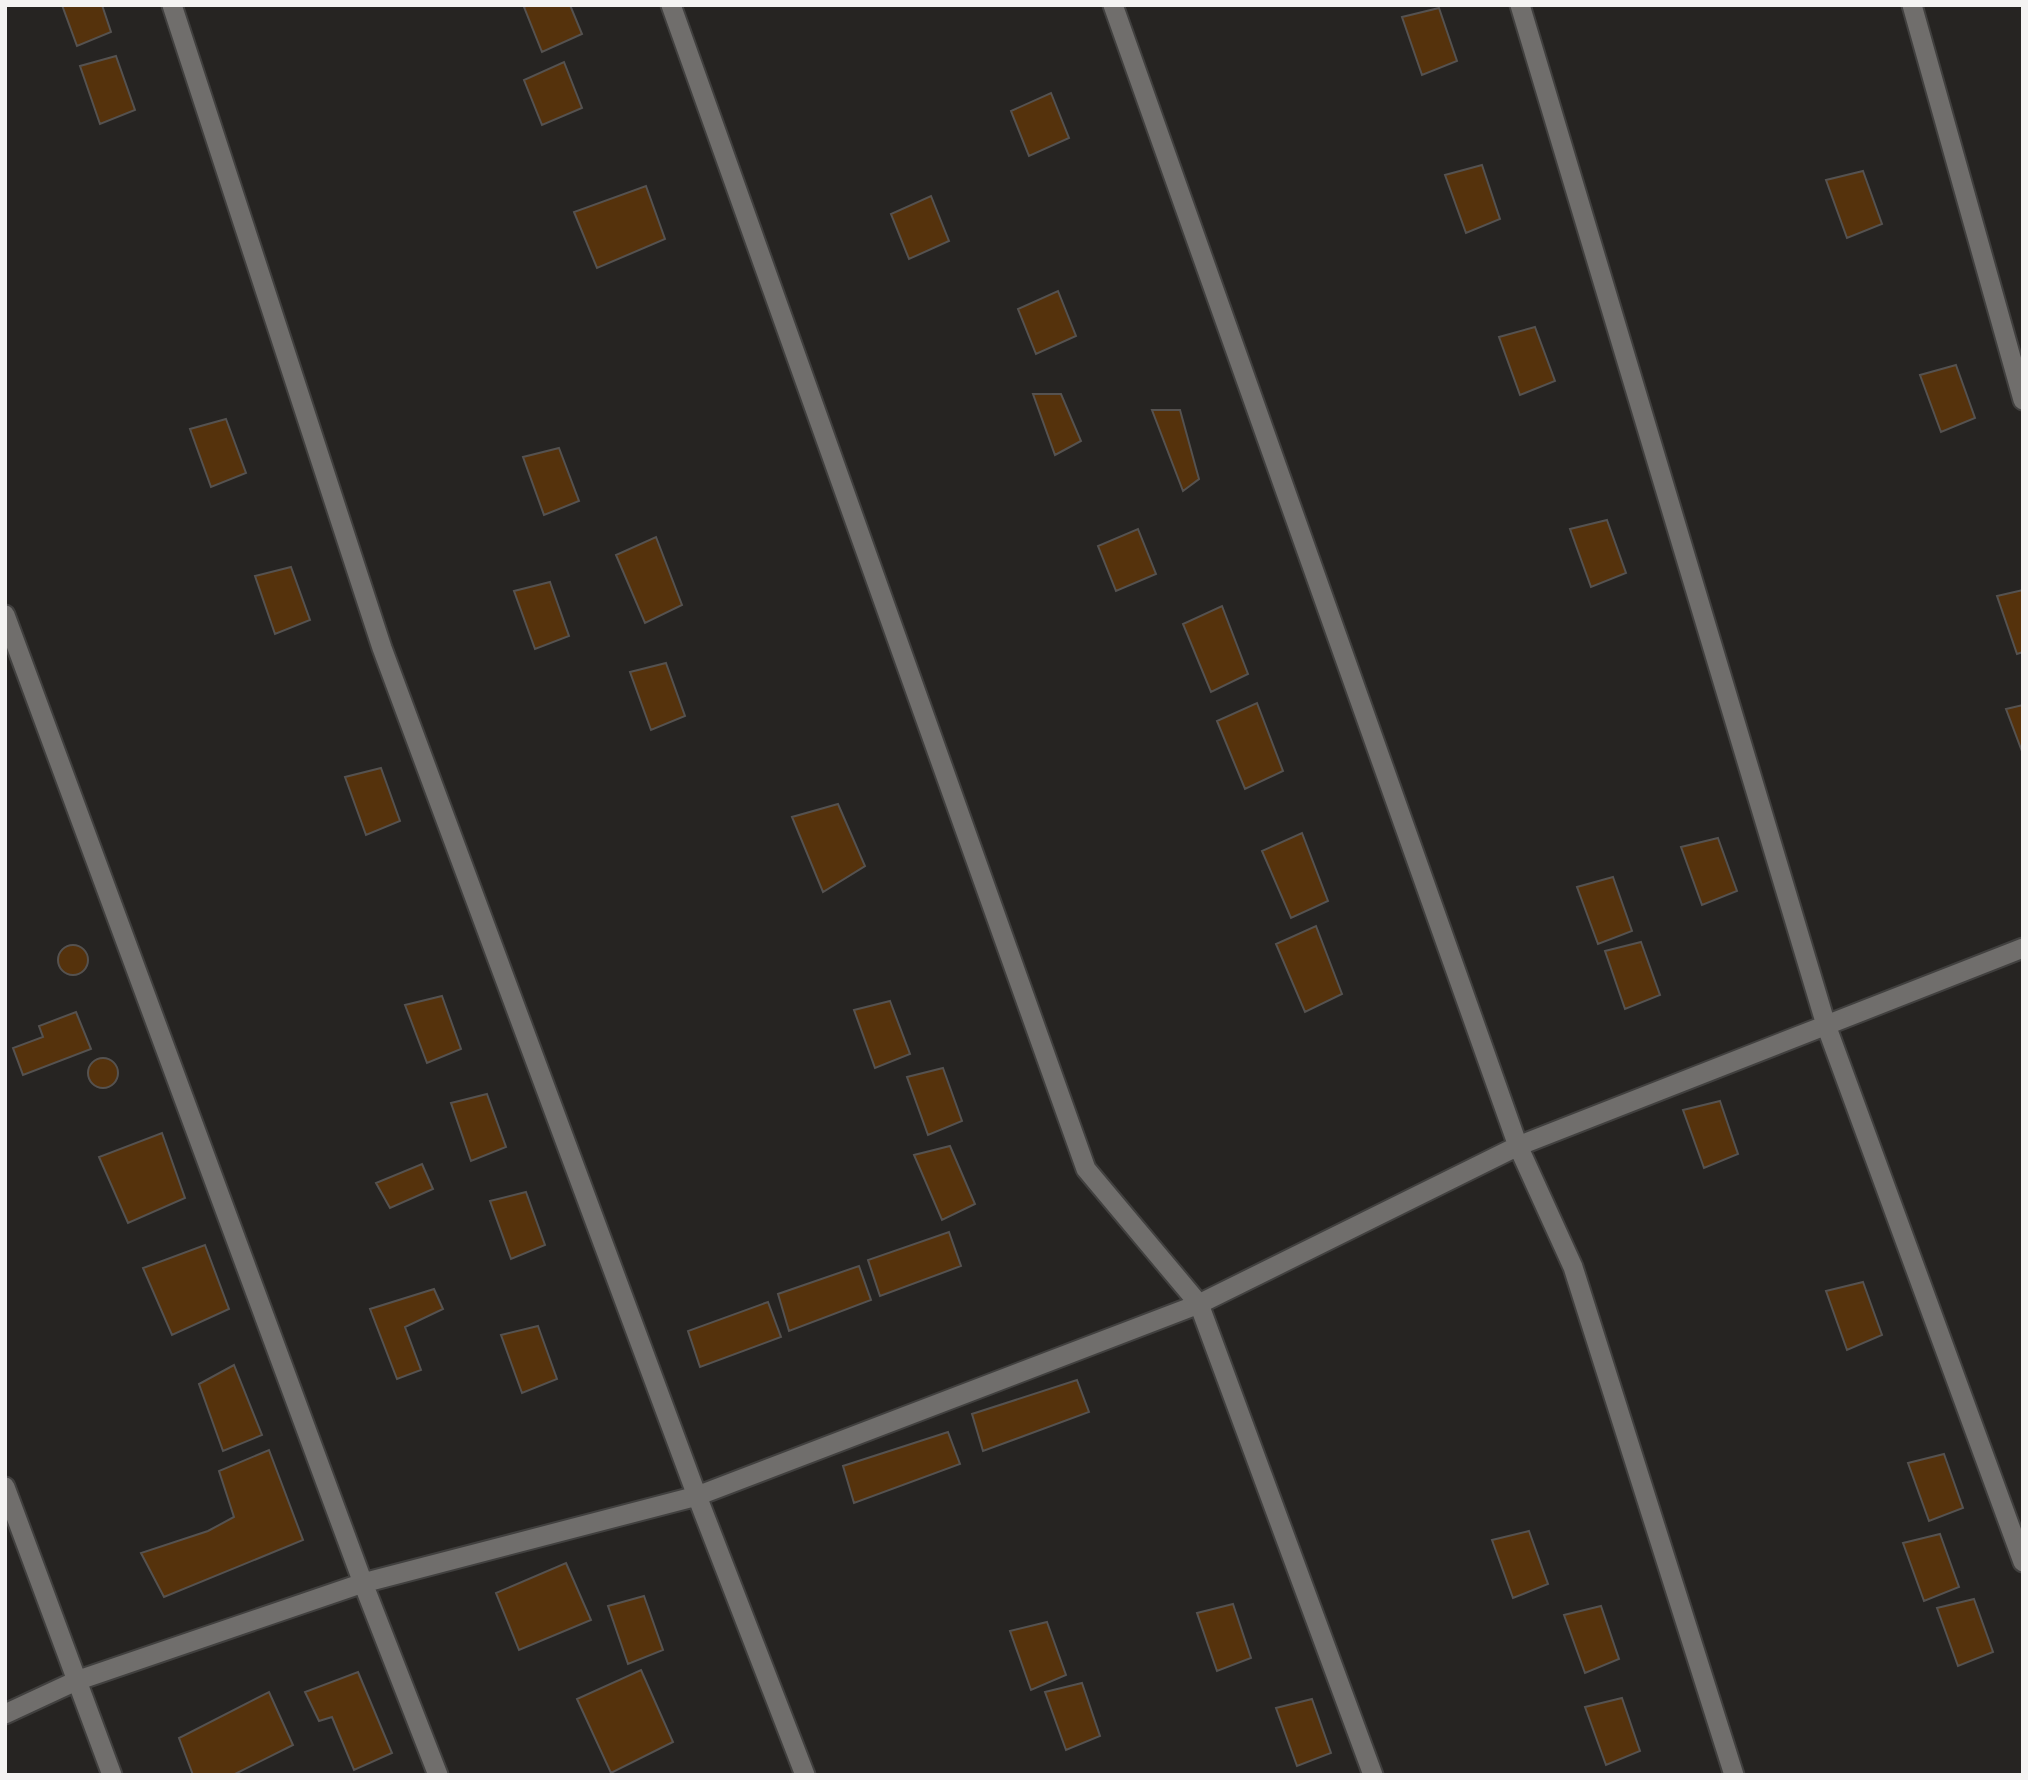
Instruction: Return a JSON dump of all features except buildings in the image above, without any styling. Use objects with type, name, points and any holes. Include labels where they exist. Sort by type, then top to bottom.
[{"type":"street","points":[[172,5],[383,648],[697,1496],[805,1775]]},
{"type":"street","points":[[671,5],[1086,1170],[1199,1304],[1373,1775]]},
{"type":"street","points":[[1113,5],[1518,1146],[1573,1267],[1734,1775]]},
{"type":"street","points":[[1520,5],[1826,1026],[2023,1562]]},
{"type":"street","points":[[1912,5],[2023,400]]},
{"type":"street","points":[[5,615],[363,1583],[438,1775]]},
{"type":"street","points":[[5,1714],[76,1681],[363,1583],[697,1496],[1199,1304],[1518,1146],[2023,948]]},
{"type":"street","points":[[5,1487],[113,1775]]}]
